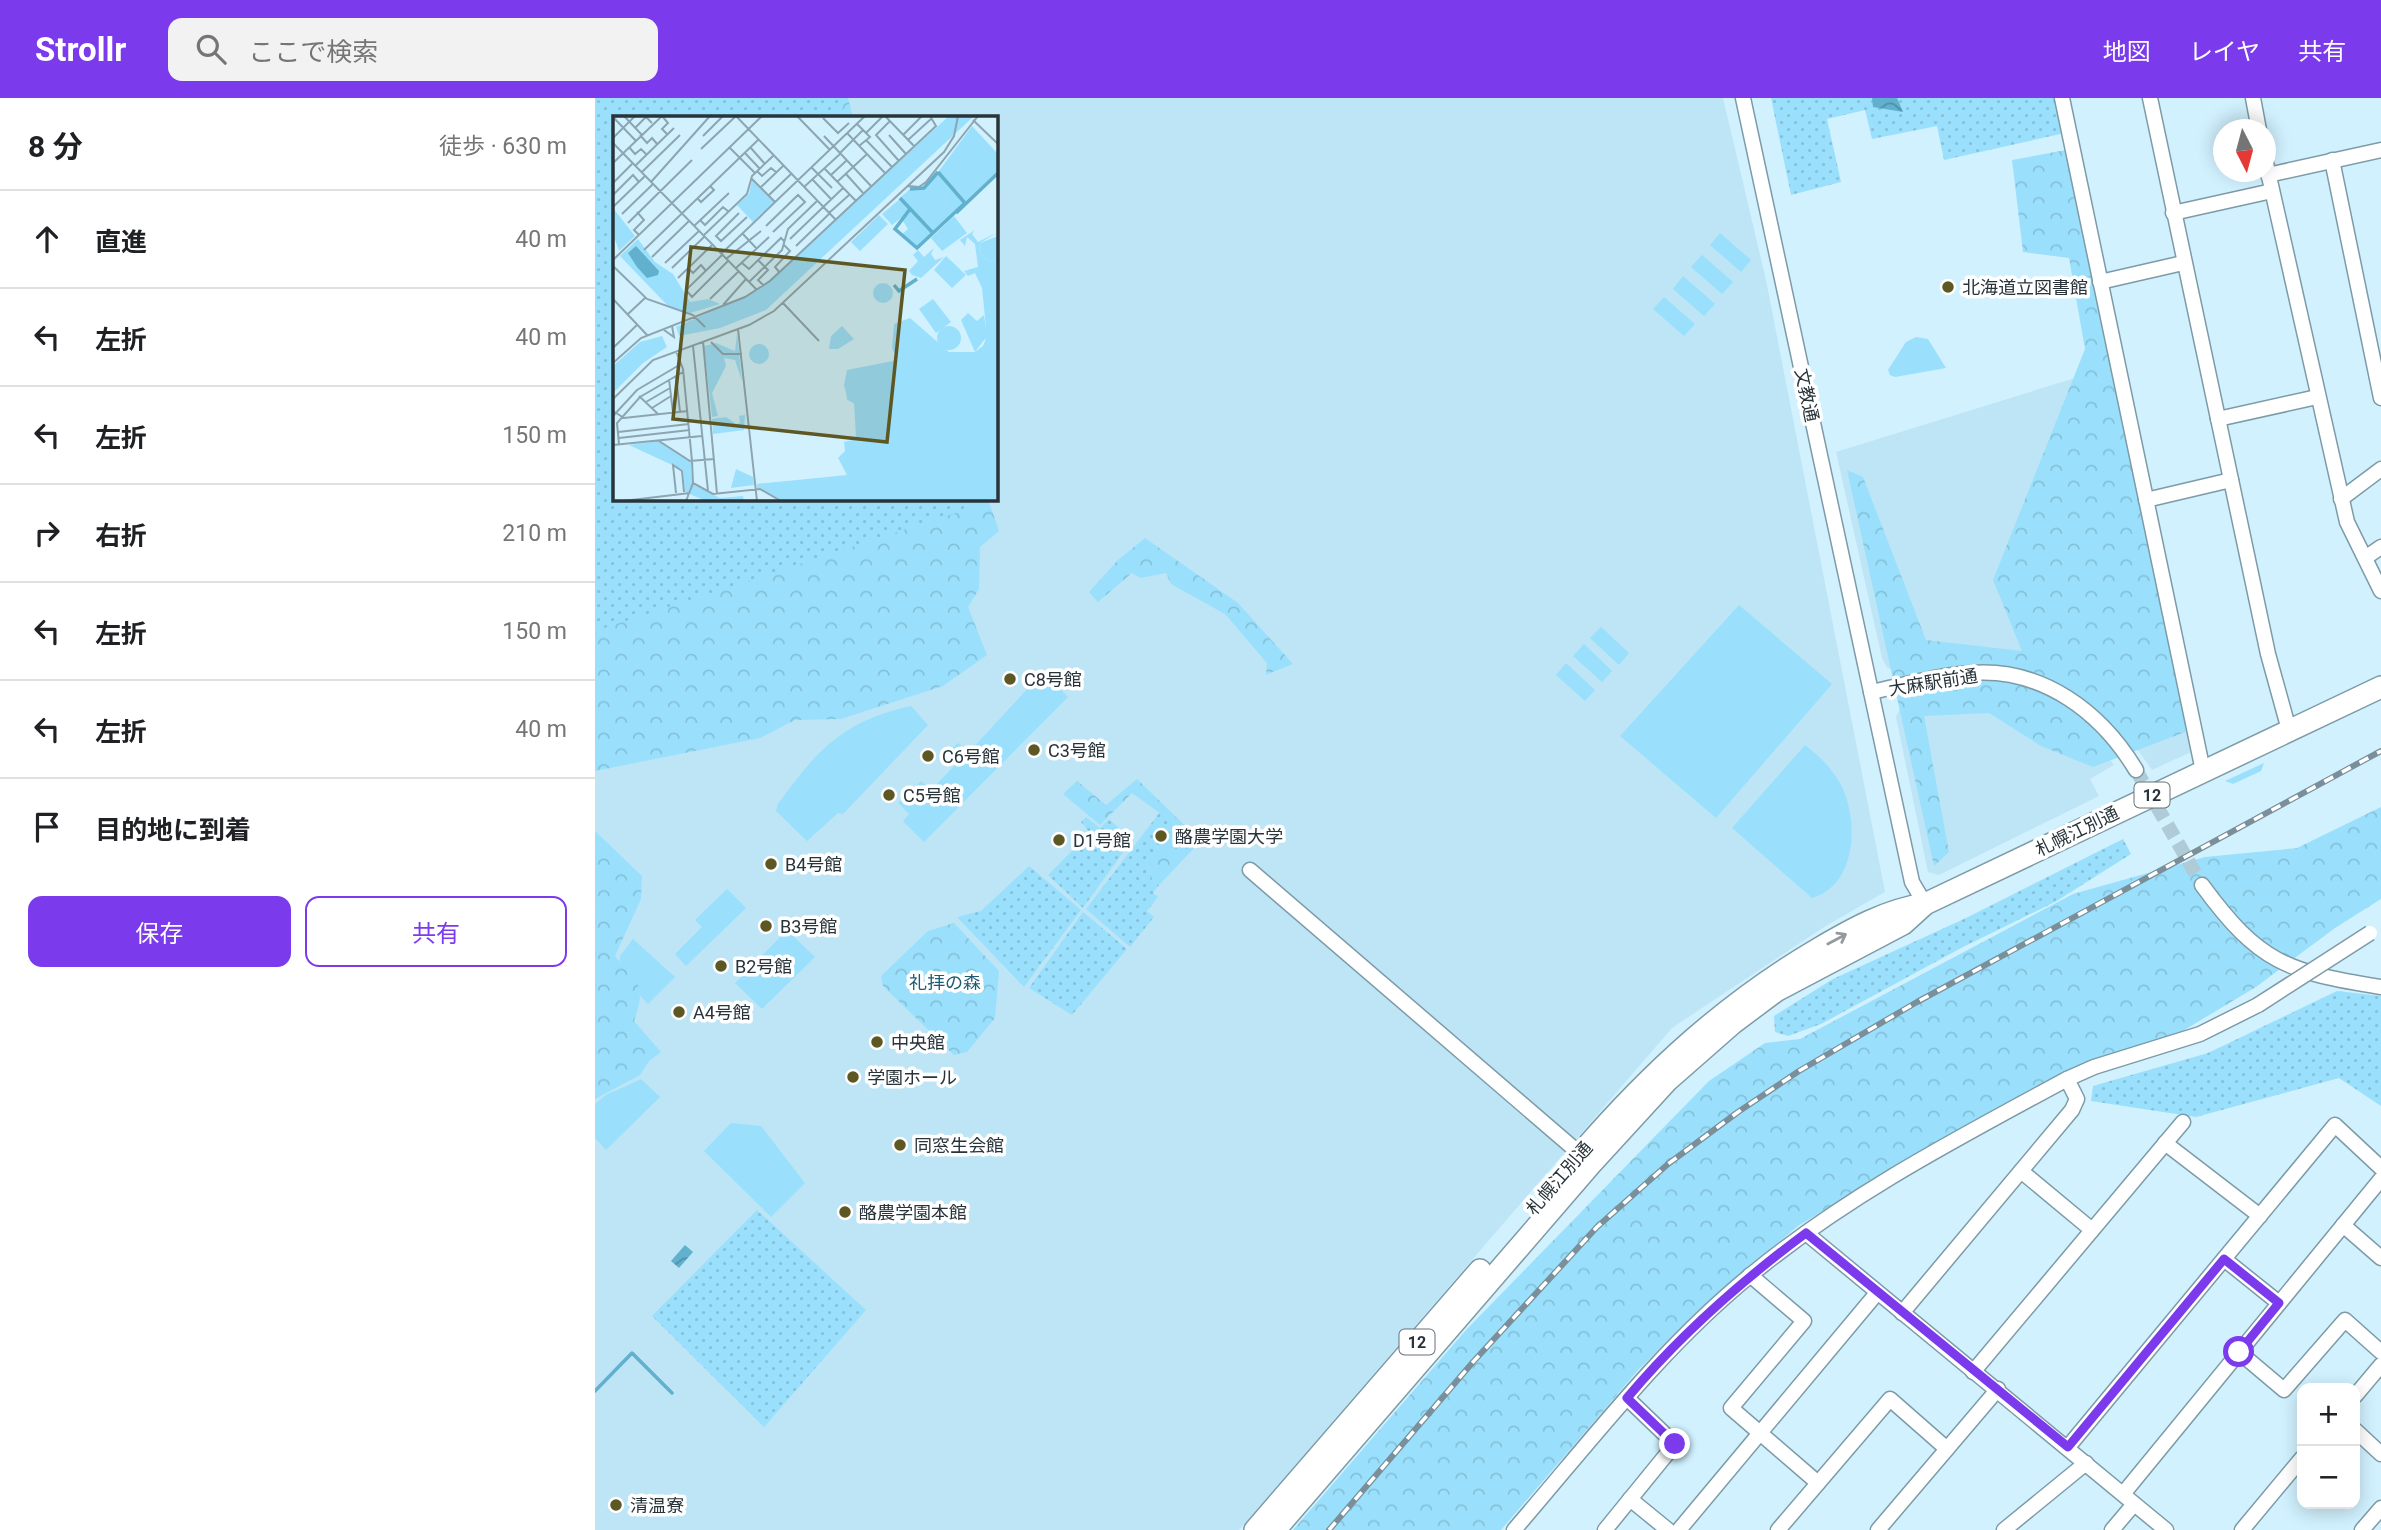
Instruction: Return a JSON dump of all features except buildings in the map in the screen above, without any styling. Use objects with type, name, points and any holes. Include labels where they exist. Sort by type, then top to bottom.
[{"type":"highway","name":"札幌江別通","points":[[1255,1530],[1585,1159],[1733,1023],[1810,971],[1903,924],[1925,904],[2381,687]]},
{"type":"highway","name":"札幌江別通","points":[[1275,1530],[1585,1159]]},
{"type":"street","name":"文教通","points":[[1743,98],[1871,692]]},
{"type":"street","points":[[2062,98],[2203,771]]},
{"type":"street","points":[[2150,98],[2268,654],[2289,730]]},
{"type":"street","points":[[2253,98],[2257,119]]},
{"type":"street","points":[[2276,168],[2381,150]]},
{"type":"street","points":[[2332,160],[2381,398]]},
{"type":"street","points":[[2270,182],[2347,522],[2381,591]]},
{"type":"street","points":[[2173,213],[2272,191]]},
{"type":"street","points":[[2100,282],[2183,263]]},
{"type":"street","points":[[2218,419],[2317,397]]},
{"type":"street","points":[[2341,499],[2381,469]]},
{"type":"street","points":[[2146,500],[2231,480]]},
{"type":"street","points":[[2365,558],[2381,547]]},
{"type":"street","name":"大麻駅前通","points":[[1925,904],[1912,882],[1871,692],[1971,673],[2004,674],[2033,681],[2062,694],[2094,717],[2116,740],[2136,770]]},
{"type":"street","points":[[1250,870],[1585,1159]]},
{"type":"street","points":[[2202,885],[2227,919],[2270,957],[2311,973],[2381,988]]},
{"type":"street","points":[[1514,1530],[1627,1398],[1699,1320],[1750,1275],[1806,1233],[1898,1171],[2067,1079],[2094,1067],[2200,1034],[2257,1005],[2375,929]]},
{"type":"street","points":[[1902,1313],[2077,1103],[2067,1079]]},
{"type":"street","points":[[1973,1372],[2183,1122]]},
{"type":"street","points":[[2068,1447],[2335,1125],[2381,1168]]},
{"type":"street","points":[[2165,1143],[2260,1216]]},
{"type":"street","points":[[2021,1171],[2092,1230]]},
{"type":"street","points":[[2123,1494],[2381,1179]]},
{"type":"street","points":[[2343,1225],[2381,1258]]},
{"type":"street","points":[[1806,1233],[2166,1530]]},
{"type":"street","points":[[2224,1259],[2279,1303]]},
{"type":"street","points":[[1750,1275],[1804,1321],[1731,1408],[1818,1483]]},
{"type":"street","points":[[1679,1530],[1762,1434],[1877,1293]]},
{"type":"street","points":[[2239,1352],[2284,1390],[2345,1320],[2381,1352]]},
{"type":"street","points":[[2360,1390],[2381,1365]]},
{"type":"street","points":[[1878,1530],[1998,1389]]},
{"type":"street","points":[[1605,1530],[1675,1444],[1627,1398]]},
{"type":"street","points":[[1778,1530],[1890,1399],[1947,1449]]},
{"type":"street","points":[[2360,1435],[2381,1454]]},
{"type":"street","points":[[2004,1530],[2086,1463]]},
{"type":"street","points":[[2242,1530],[2297,1464]]},
{"type":"street","points":[[1630,1499],[1668,1530]]},
{"type":"street","points":[[2112,1530],[2134,1504]]},
{"type":"street","points":[[2362,1530],[2381,1508]]},
{"type":"shaded area","name":"酪農学園大学","points":[[797,98],[1723,98],[1766,280],[1885,892],[1824,927],[1672,1028],[1239,1530],[595,1530],[595,747],[886,500],[997,500],[997,116],[800,116]]},
{"type":"shaded area","points":[[2117,365],[2192,748],[2191,752],[2152,770],[2119,723],[1887,668],[1882,658],[1836,452]]},
{"type":"shaded area","points":[[1941,691],[2097,741],[2114,765],[2090,779],[2099,796],[1939,875],[1928,872],[1896,717],[1902,704]]},
{"type":"green space","points":[[595,98],[848,98],[853,116],[613,116],[613,500],[988,500],[999,531],[980,547],[979,589],[968,607],[987,655],[943,686],[841,719],[795,720],[760,738],[595,771]]},
{"type":"green space","points":[[595,98],[837,98],[846,116],[613,116],[613,500],[985,500],[986,503],[595,631]]},
{"type":"green space","points":[[1771,98],[2058,98],[2065,133],[1944,160],[1937,126],[1872,139],[1865,110],[1827,119],[1841,182],[1791,195]]},
{"type":"green space","points":[[2066,150],[2188,731],[2093,767],[2041,746],[1989,713],[1924,716],[1949,852],[1934,866],[1847,470],[1863,477],[1926,640],[2022,651],[1993,580],[2085,349],[2069,258],[2023,252],[2012,160]]},
{"type":"green space","points":[[1720,233],[1751,260],[1741,272],[1710,245]]},
{"type":"green space","points":[[1702,255],[1733,282],[1722,294],[1691,267]]},
{"type":"green space","points":[[1683,276],[1715,304],[1704,316],[1673,289]]},
{"type":"green space","points":[[1664,297],[1695,324],[1684,336],[1653,309]]},
{"type":"green space","points":[[1916,337],[1928,339],[1946,368],[1895,377],[1890,375],[1888,370],[1906,342]]},
{"type":"green space","points":[[1145,538],[1238,603],[1293,664],[1266,675],[1267,663],[1225,614],[1171,584],[1166,573],[1140,578],[1132,573],[1098,602],[1089,592],[1118,560]]},
{"type":"green space","points":[[1739,605],[1832,684],[1716,818],[1620,736]]},
{"type":"green space","points":[[1601,627],[1629,653],[1619,665],[1590,638]]},
{"type":"green space","points":[[1584,644],[1612,671],[1602,682],[1573,656]]},
{"type":"green space","points":[[1566,663],[1595,690],[1585,701],[1556,675]]},
{"type":"green space","points":[[1043,672],[1068,697],[924,842],[903,821],[909,814],[898,803],[921,781],[931,790],[958,762],[948,752],[958,743],[969,752]]},
{"type":"green space","points":[[911,706],[928,725],[843,814],[838,813],[807,841],[776,811],[778,804],[806,768],[834,740],[867,720]]},
{"type":"green space","points":[[1805,745],[1834,773],[1841,785],[1847,800],[1852,833],[1846,866],[1838,880],[1827,891],[1812,898],[1732,828]]},
{"type":"green space","points":[[2264,763],[2261,771],[2233,784],[2225,781]]},
{"type":"green space","points":[[1137,779],[1201,841],[1159,885],[1151,879],[1146,862],[1175,824],[1132,793],[1100,825],[1063,794],[1077,781],[1106,805]]},
{"type":"green space","points":[[2381,807],[2381,899],[2335,928],[2256,987],[2171,1038],[2066,1083],[1883,1174],[1798,1226],[1718,1293],[1639,1369],[1501,1530],[1293,1530],[1466,1330],[1709,1081],[1765,1043],[1800,1039],[2073,894],[2205,857],[2297,848]]},
{"type":"green space","points":[[1160,812],[1175,824],[1146,862],[1151,879],[1159,885],[1153,893],[1158,897],[1147,911],[1154,917],[1130,947],[1086,909]]},
{"type":"green space","points":[[1086,817],[1100,828],[1109,819],[1132,840],[1083,908],[1048,875],[1090,833],[1081,822]]},
{"type":"green space","points":[[595,831],[642,876],[641,899],[615,956],[635,979],[640,991],[634,1021],[661,1052],[649,1061],[640,1075],[595,1099]]},
{"type":"green space","points":[[2123,839],[2131,854],[2055,902],[1963,947],[1821,1024],[1788,1036],[1775,1032],[1774,1016],[1833,979],[1966,918]]},
{"type":"green space","points":[[1029,866],[1081,910],[1024,987],[957,917],[981,911]]},
{"type":"green space","points":[[727,889],[746,908],[686,966],[675,954],[702,927],[695,920]]},
{"type":"green space","points":[[1083,912],[1127,949],[1072,1015],[1029,988]]},
{"type":"green space","name":"礼拝の森","points":[[954,923],[999,971],[995,1018],[967,1052],[954,1055],[883,986],[881,976],[928,931]]},
{"type":"green space","points":[[787,930],[815,957],[762,1009],[735,983]]},
{"type":"green space","points":[[633,939],[675,977],[648,1004],[619,974],[620,956]]},
{"type":"green space","points":[[2337,991],[2381,996],[2381,1106],[2339,1078],[2196,1117],[2091,1101],[2093,1086],[2208,1053]]},
{"type":"green space","points":[[641,1079],[660,1097],[606,1150],[595,1138],[595,1104],[606,1095]]},
{"type":"green space","points":[[731,1123],[761,1126],[805,1183],[771,1217],[704,1151]]},
{"type":"green space","points":[[757,1210],[866,1310],[764,1427],[652,1316]]},
{"type":"water","points":[[1872,98],[1897,98],[1903,112],[1873,107]]},
{"type":"water","points":[[685,1245],[693,1252],[679,1268],[671,1261]]},
{"type":"waterway","points":[[595,1391],[632,1353],[672,1393]]},
{"type":"tunnel","points":[[2136,770],[2202,885]]},
{"type":"railway","points":[[1329,1530],[1473,1362],[1597,1227],[1668,1164],[1738,1112],[1799,1071],[1917,1002],[2381,751]]},
{"type":"place","name":"北海道立図書館","points":[[1948,287]]},
{"type":"place","name":"C8号館","points":[[1010,679]]},
{"type":"place","name":"C3号館","points":[[1034,750]]},
{"type":"place","name":"C6号館","points":[[928,756]]},
{"type":"place","name":"C5号館","points":[[889,795]]},
{"type":"place","name":"酪農学園大学","points":[[1161,836]]},
{"type":"place","name":"D1号館","points":[[1059,840]]},
{"type":"place","name":"B4号館","points":[[771,864]]},
{"type":"place","name":"B3号館","points":[[766,926]]},
{"type":"place","name":"B2号館","points":[[721,966]]},
{"type":"place","name":"A4号館","points":[[679,1012]]},
{"type":"place","name":"中央館","points":[[877,1042]]},
{"type":"place","name":"学園ホール","points":[[853,1077]]},
{"type":"place","name":"同窓生会館","points":[[900,1145]]},
{"type":"place","name":"酪農学園本館","points":[[845,1212]]},
{"type":"place","name":"清温寮","points":[[616,1505]]},
{"type":"route","points":[[1675,1444],[1627,1398],[1699,1320],[1750,1275],[1806,1233],[2068,1447],[2224,1259],[2279,1303],[2239,1352]]}]
